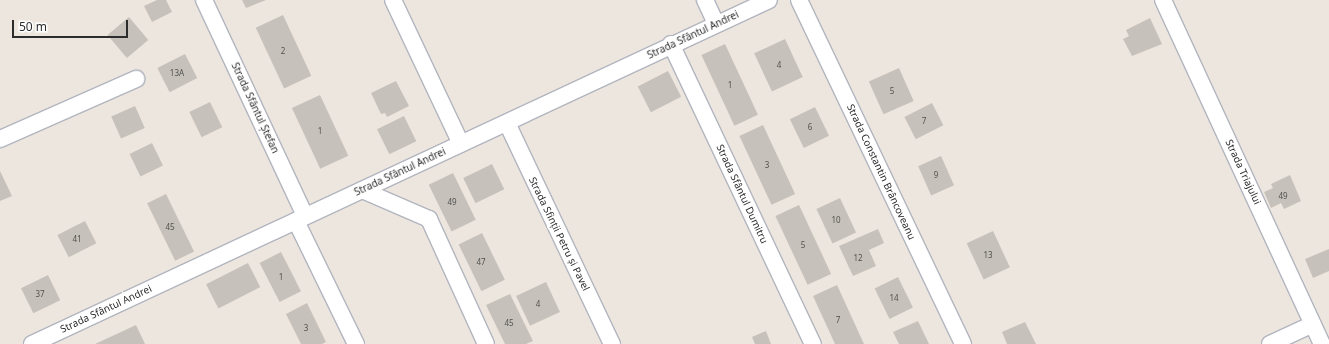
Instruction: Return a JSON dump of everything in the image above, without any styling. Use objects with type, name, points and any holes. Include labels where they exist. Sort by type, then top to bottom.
[{"type":"street","name":"Strada Sfântul Ștefan","points":[[204,0],[356,344]]},
{"type":"street","points":[[393,0],[461,144]]},
{"type":"street","points":[[704,0],[716,24]]},
{"type":"street","name":"Strada Sfântul Andrei","points":[[32,344],[60,338],[300,218],[507,123],[671,44],[769,0]]},
{"type":"street","name":"Strada Constantin Brâncoveanu","points":[[799,0],[963,344]]},
{"type":"street","name":"Strada Triajului","points":[[1163,0],[1322,344]]},
{"type":"street","name":"Strada Sfântul Dumitru","points":[[671,44],[814,344]]},
{"type":"street","points":[[0,139],[136,79]]},
{"type":"street","name":"Strada Sfinții Petru și Pavel","points":[[507,123],[612,344]]},
{"type":"street","points":[[362,190],[429,219],[486,344]]},
{"type":"street","points":[[1270,344],[1313,324]]},
{"type":"building","points":[[157,0],[166,0],[172,12],[152,22],[144,6]]},
{"type":"building","points":[[242,0],[266,0],[246,8]]},
{"type":"building","points":[[283,15],[311,76],[284,88],[256,28]]},
{"type":"building","points":[[129,17],[148,40],[127,58],[108,35]]},
{"type":"building","points":[[1150,18],[1162,44],[1132,56],[1123,39],[1129,36],[1126,30]]},
{"type":"building","points":[[785,39],[803,77],[772,91],[754,53]]},
{"type":"building","points":[[725,44],[758,115],[734,126],[701,55]]},
{"type":"building","points":[[185,54],[197,78],[170,92],[157,68]]},
{"type":"building","points":[[899,68],[914,101],[883,114],[869,81]]},
{"type":"building","points":[[668,71],[681,97],[651,112],[638,86]]},
{"type":"building","points":[[396,81],[409,106],[387,117],[385,113],[381,114],[371,93]]},
{"type":"building","points":[[320,95],[348,156],[320,169],[292,108]]},
{"type":"building","points":[[210,102],[222,127],[202,137],[189,112]]},
{"type":"building","points":[[932,103],[943,125],[916,139],[904,117]]},
{"type":"building","points":[[135,106],[145,128],[121,139],[111,117]]},
{"type":"building","points":[[815,107],[829,136],[804,148],[790,119]]},
{"type":"building","points":[[404,116],[416,141],[389,154],[377,129]]},
{"type":"building","points":[[763,125],[795,194],[772,205],[739,136]]},
{"type":"building","points":[[152,143],[163,165],[140,176],[130,154]]},
{"type":"building","points":[[941,156],[954,185],[931,195],[918,166]]},
{"type":"building","points":[[492,164],[504,189],[476,203],[463,178]]},
{"type":"building","points":[[0,171],[12,196],[0,201]]},
{"type":"building","points":[[453,173],[476,220],[452,232],[429,185]]},
{"type":"building","points":[[1290,175],[1301,201],[1284,209],[1281,203],[1271,208],[1264,192],[1273,188],[1271,184]]},
{"type":"building","points":[[166,194],[194,252],[175,261],[147,203]]},
{"type":"building","points":[[840,198],[856,232],[832,243],[816,209]]},
{"type":"building","points":[[799,205],[831,274],[808,285],[775,216]]},
{"type":"building","points":[[85,221],[96,243],[69,257],[57,235]]},
{"type":"building","points":[[878,229],[884,243],[869,250],[876,266],[853,276],[839,246]]},
{"type":"building","points":[[993,231],[1010,267],[984,280],[967,243]]},
{"type":"building","points":[[482,233],[505,280],[481,291],[459,244]]},
{"type":"building","points":[[1329,249],[1329,271],[1313,278],[1305,259]]},
{"type":"building","points":[[281,252],[301,291],[280,302],[260,263]]},
{"type":"building","points":[[248,263],[260,287],[218,308],[206,284]]},
{"type":"building","points":[[48,275],[60,300],[33,313],[21,288]]},
{"type":"building","points":[[898,277],[913,308],[890,319],[875,288]]},
{"type":"building","points":[[546,282],[560,312],[530,326],[516,296]]},
{"type":"building","points":[[837,285],[864,344],[835,344],[813,296]]},
{"type":"building","points":[[510,294],[533,341],[526,344],[505,344],[486,305]]},
{"type":"building","points":[[307,303],[326,342],[322,344],[301,344],[286,314]]},
{"type":"building","points":[[918,321],[929,344],[899,344],[893,332]]},
{"type":"building","points":[[1025,322],[1036,344],[1007,344],[1002,332]]},
{"type":"building","points":[[136,325],[145,344],[95,344]]},
{"type":"building","points":[[766,331],[771,344],[755,344],[752,337]]}]
